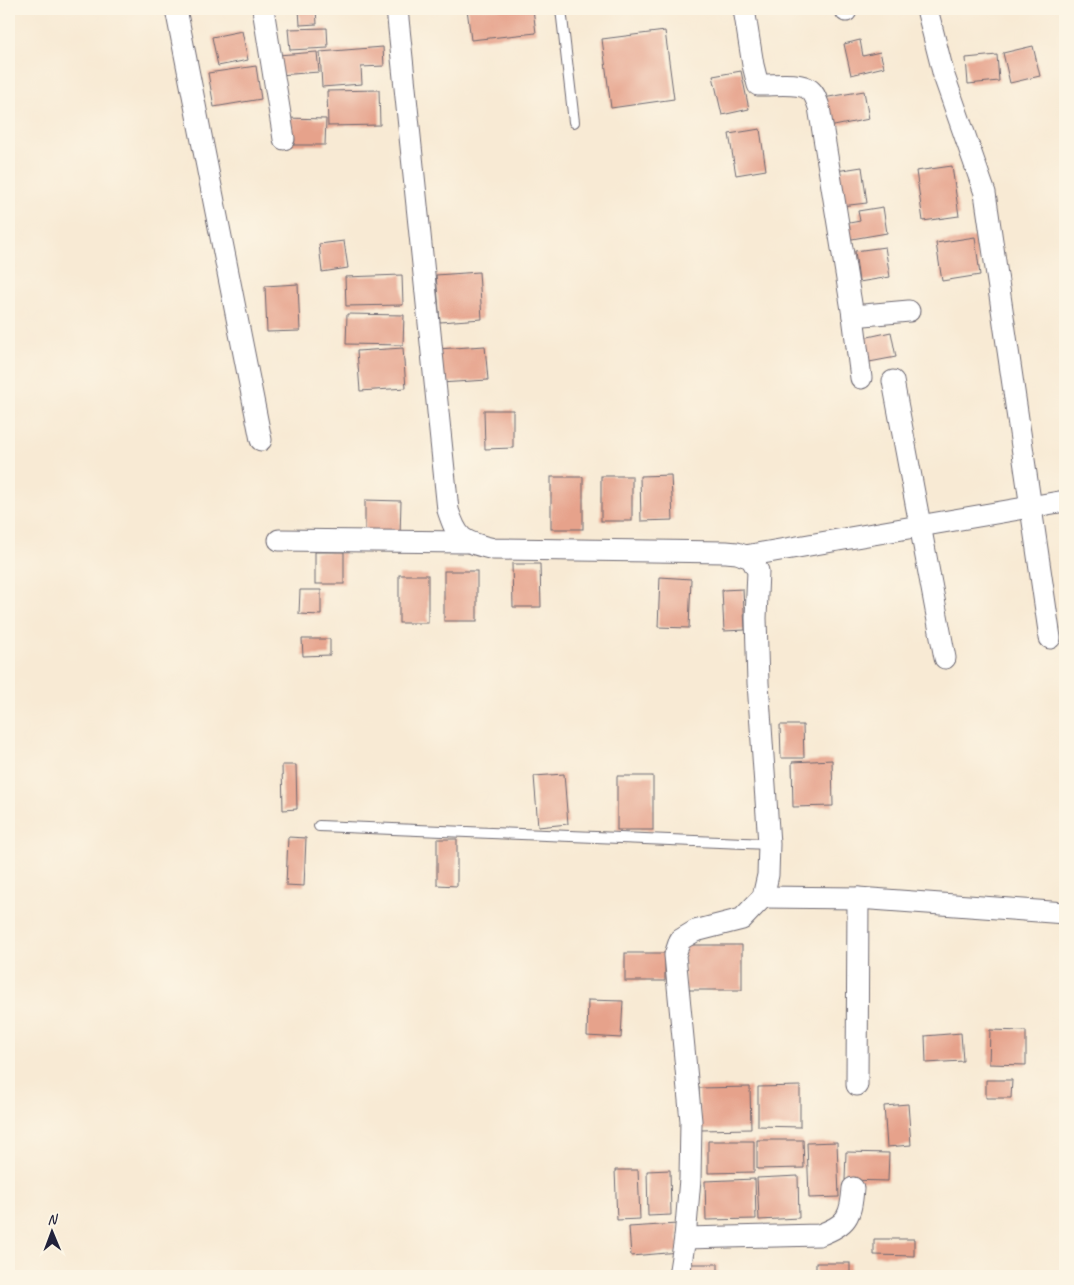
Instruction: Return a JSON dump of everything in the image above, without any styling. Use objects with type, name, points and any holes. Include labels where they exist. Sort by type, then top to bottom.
[{"type":"street","points":[[176,9],[261,440]]},
{"type":"street","points":[[264,9],[284,139]]},
{"type":"street","points":[[397,9],[448,510],[454,529],[466,542]]},
{"type":"street","points":[[744,9],[758,85],[798,85],[809,89],[819,107],[853,316],[861,378]]},
{"type":"street","points":[[927,9],[944,76],[985,193],[1050,638]]},
{"type":"street","points":[[853,316],[910,311]]},
{"type":"street","points":[[893,381],[945,658]]},
{"type":"street","points":[[745,556],[1065,501]]},
{"type":"street","points":[[279,540],[466,542],[493,549],[726,552],[751,558],[758,570],[756,618],[759,708],[769,844],[768,875],[762,897],[742,919],[695,931],[680,940],[674,955],[691,1121],[690,1179],[685,1238],[679,1276]]},
{"type":"street","points":[[762,897],[858,898],[1065,913]]},
{"type":"street","points":[[857,1085],[858,898]]},
{"type":"street","points":[[685,1238],[819,1235],[837,1228],[848,1217],[853,1188]]},
{"type":"lane","points":[[561,9],[574,122]]},
{"type":"lane","points":[[319,826],[769,844]]},
{"type":"building","points":[[299,9],[316,9],[317,24],[300,25]]},
{"type":"building","points":[[467,9],[533,9],[536,33],[471,40]]},
{"type":"building","points":[[327,28],[328,48],[290,50],[288,29]]},
{"type":"building","points":[[242,31],[248,60],[218,66],[212,37]]},
{"type":"building","points":[[665,31],[674,99],[611,108],[602,39]]},
{"type":"building","points":[[860,40],[863,56],[880,52],[884,67],[851,75],[844,44]]},
{"type":"building","points":[[1033,46],[1040,76],[1010,83],[1003,53]]},
{"type":"building","points":[[383,47],[384,66],[361,67],[362,84],[322,87],[320,52]]},
{"type":"building","points":[[317,52],[319,72],[279,75],[278,55]]},
{"type":"building","points":[[997,55],[999,81],[968,84],[966,58]]},
{"type":"building","points":[[256,66],[261,99],[214,107],[208,73]]},
{"type":"building","points":[[741,71],[749,109],[722,115],[713,76]]},
{"type":"building","points":[[379,90],[380,125],[328,126],[327,91]]},
{"type":"building","points":[[864,91],[869,119],[829,127],[823,98]]},
{"type":"building","points":[[286,118],[326,119],[325,145],[286,145]]},
{"type":"building","points":[[760,129],[766,170],[736,175],[729,134]]},
{"type":"building","points":[[952,166],[959,216],[923,221],[916,171]]},
{"type":"building","points":[[862,167],[867,203],[841,206],[836,171]]},
{"type":"building","points":[[883,207],[887,233],[846,240],[844,224],[860,221],[858,211]]},
{"type":"building","points":[[975,237],[980,275],[942,281],[936,243]]},
{"type":"building","points":[[344,241],[348,268],[322,272],[319,244]]},
{"type":"building","points":[[885,247],[890,277],[859,282],[855,251]]},
{"type":"building","points":[[479,272],[482,319],[440,322],[436,275]]},
{"type":"building","points":[[402,275],[403,305],[346,306],[345,277]]},
{"type":"building","points":[[298,284],[300,331],[267,332],[265,286]]},
{"type":"building","points":[[347,314],[404,315],[403,345],[346,344]]},
{"type":"building","points":[[891,332],[896,357],[864,363],[859,339]]},
{"type":"building","points":[[485,346],[488,380],[440,383],[437,349]]},
{"type":"building","points":[[403,348],[406,388],[360,391],[357,351]]},
{"type":"building","points":[[484,410],[513,410],[513,448],[485,449]]},
{"type":"building","points":[[671,475],[673,520],[641,521],[640,476]]},
{"type":"building","points":[[601,476],[632,476],[632,521],[601,521]]},
{"type":"building","points":[[551,477],[583,477],[583,529],[551,529]]},
{"type":"building","points":[[365,500],[401,501],[400,536],[365,535]]},
{"type":"building","points":[[315,552],[344,552],[344,584],[315,584]]},
{"type":"building","points":[[512,564],[540,564],[541,607],[513,607]]},
{"type":"building","points":[[444,571],[477,571],[477,621],[444,621]]},
{"type":"building","points":[[399,575],[428,575],[428,623],[399,623]]},
{"type":"building","points":[[660,577],[691,579],[689,628],[658,627]]},
{"type":"building","points":[[743,589],[745,630],[724,631],[722,590]]},
{"type":"building","points":[[300,590],[321,590],[321,615],[299,614]]},
{"type":"building","points":[[302,639],[330,639],[330,655],[303,656]]},
{"type":"building","points":[[780,725],[803,725],[804,758],[781,758]]},
{"type":"building","points":[[832,760],[833,806],[793,807],[792,762]]},
{"type":"building","points":[[282,765],[296,765],[297,809],[283,810]]},
{"type":"building","points":[[564,774],[568,824],[538,827],[534,776]]},
{"type":"building","points":[[617,776],[653,776],[653,830],[617,830]]},
{"type":"building","points":[[288,837],[306,838],[304,886],[286,885]]},
{"type":"building","points":[[437,839],[457,839],[457,886],[437,885]]},
{"type":"building","points":[[684,945],[742,945],[742,990],[685,990]]},
{"type":"building","points":[[625,953],[665,953],[665,981],[625,981]]},
{"type":"building","points":[[588,1000],[623,1001],[621,1038],[587,1036]]},
{"type":"building","points":[[990,1030],[1026,1031],[1026,1065],[989,1064]]},
{"type":"building","points":[[961,1033],[963,1061],[926,1063],[925,1036]]},
{"type":"building","points":[[986,1080],[1012,1080],[1011,1098],[986,1098]]},
{"type":"building","points":[[800,1086],[800,1127],[758,1126],[758,1087]]},
{"type":"building","points":[[750,1087],[751,1129],[700,1130],[699,1088]]},
{"type":"building","points":[[908,1104],[911,1145],[887,1147],[884,1106]]},
{"type":"building","points":[[757,1140],[803,1140],[804,1168],[757,1169]]},
{"type":"building","points":[[708,1141],[754,1141],[754,1172],[708,1173]]},
{"type":"building","points":[[837,1142],[839,1197],[809,1198],[807,1143]]},
{"type":"building","points":[[846,1152],[889,1153],[888,1181],[845,1180]]},
{"type":"building","points":[[615,1170],[638,1170],[640,1219],[617,1220]]},
{"type":"building","points":[[670,1170],[671,1215],[648,1216],[647,1171]]},
{"type":"building","points":[[798,1176],[799,1218],[759,1220],[757,1178]]},
{"type":"building","points":[[755,1179],[756,1219],[706,1220],[705,1181]]},
{"type":"building","points":[[677,1224],[679,1252],[631,1256],[629,1227]]},
{"type":"building","points":[[874,1239],[914,1239],[914,1256],[874,1255]]},
{"type":"building","points":[[816,1263],[850,1263],[850,1276],[816,1276]]},
{"type":"building","points":[[685,1264],[718,1264],[718,1276],[685,1276]]}]
